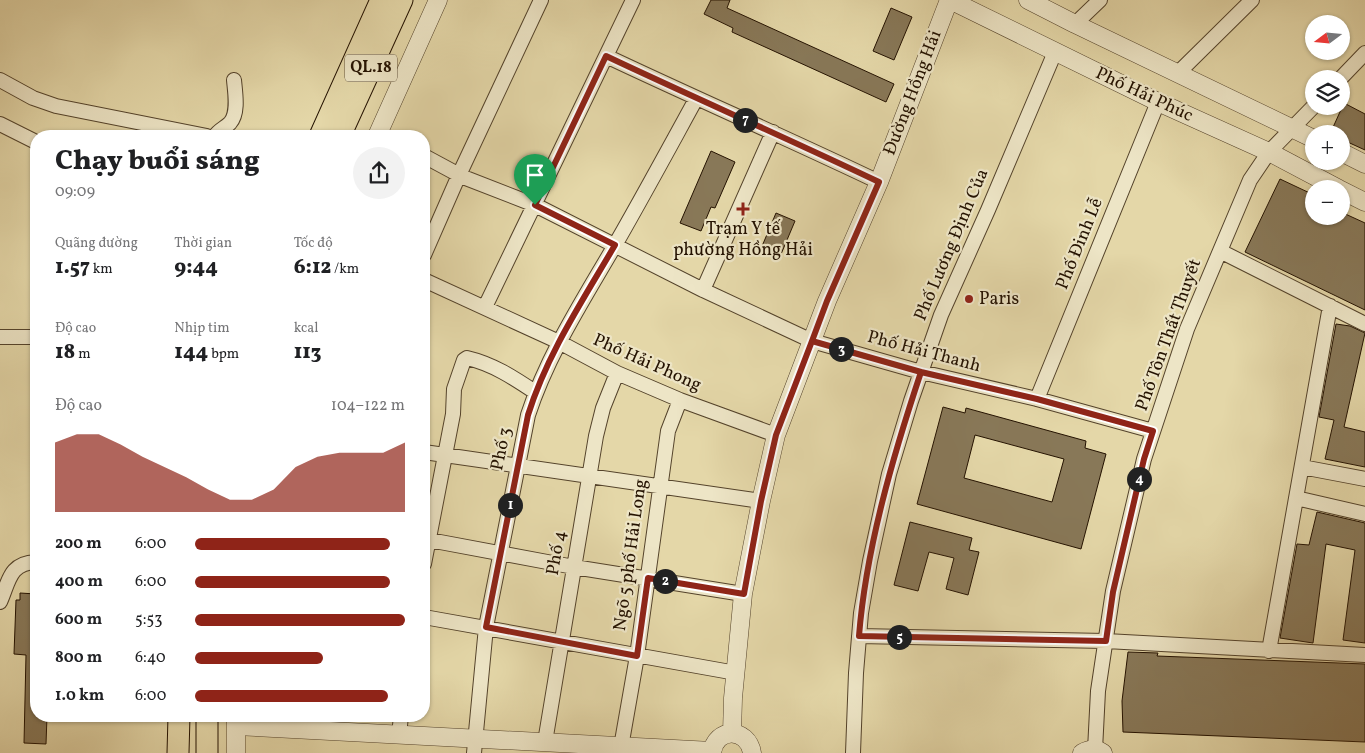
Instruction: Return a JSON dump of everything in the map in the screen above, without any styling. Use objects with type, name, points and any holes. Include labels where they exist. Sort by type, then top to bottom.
[{"type":"main road","name":"QL.18","points":[[323,130],[381,0]]},
{"type":"main road","name":"QL.18","points":[[343,130],[402,0]]},
{"type":"main road","points":[[178,753],[179,722]]},
{"type":"main road","points":[[207,722],[207,753]]},
{"type":"street","points":[[382,130],[438,0]]},
{"type":"street","points":[[430,241],[541,0]]},
{"type":"street","points":[[485,307],[633,0]]},
{"type":"street","name":"Phố Hải Phúc","points":[[949,0],[1158,102],[1269,152],[1323,180]]},
{"type":"street","name":"Đường Hồng Hải","points":[[732,733],[733,698],[744,594],[761,501],[776,435],[827,301],[879,182],[949,0]]},
{"type":"street","name":"Phố Hải Phúc","points":[[1028,0],[1305,135]]},
{"type":"street","points":[[1075,24],[1100,0]]},
{"type":"street","points":[[1177,74],[1252,0]]},
{"type":"street","name":"Phố Lương Định Của","points":[[852,753],[860,613],[889,474],[941,315],[1055,52]]},
{"type":"street","points":[[1349,70],[1365,53]]},
{"type":"street","points":[[606,56],[879,182]]},
{"type":"street","points":[[0,80],[33,98],[56,106],[177,130]]},
{"type":"street","points":[[220,130],[229,124],[234,117],[234,80]]},
{"type":"street","name":"Phố 3","points":[[474,746],[486,627],[528,415],[535,392],[559,342],[696,99]]},
{"type":"street","name":"Phố Đinh Lễ","points":[[1037,399],[1158,102]]},
{"type":"street","name":"Phố Tôn Thất Thuyết","points":[[1093,752],[1098,691],[1113,592],[1144,459],[1187,329],[1250,180],[1269,152],[1305,115]]},
{"type":"street","points":[[0,124],[30,139]]},
{"type":"street","points":[[703,290],[773,132]]},
{"type":"street","points":[[1350,156],[1365,164]]},
{"type":"street","name":"Phố Hải Thanh","points":[[430,159],[459,175],[535,205],[703,290],[812,341],[921,372],[1037,399],[1153,431]]},
{"type":"street","name":"Phố Hải Phúc","points":[[1350,194],[1365,202]]},
{"type":"street","points":[[1220,251],[1365,324]]},
{"type":"street","name":"Phố Hải Phong","points":[[430,283],[559,342],[617,373],[680,400],[776,435]]},
{"type":"street","points":[[1270,651],[1330,306]]},
{"type":"street","points":[[0,337],[30,337]]},
{"type":"street","points":[[430,522],[445,455],[454,390],[464,360],[467,358],[477,360],[508,374],[535,392]]},
{"type":"street","name":"Phố 4","points":[[545,742],[589,477],[603,408],[617,373]]},
{"type":"street","name":"Ngõ 5 phố Hải Long","points":[[621,746],[637,656],[668,431],[680,400]]},
{"type":"street","points":[[430,453],[761,501]]},
{"type":"street","points":[[1302,467],[1365,479]]},
{"type":"street","points":[[1296,498],[1365,514]]},
{"type":"street","points":[[430,541],[574,567],[744,594]]},
{"type":"street","points":[[0,602],[6,574],[22,564],[30,563]]},
{"type":"street","points":[[430,618],[736,673]]},
{"type":"street","points":[[859,636],[1106,641],[1365,655]]},
{"type":"street","points":[[236,722],[236,753]]},
{"type":"street","points":[[279,722],[322,723],[474,746],[545,742],[566,748],[621,746],[712,752],[715,742],[722,735],[732,733],[743,736],[751,745],[752,753]]},
{"type":"street","points":[[399,735],[400,722]]},
{"type":"building","points":[[711,0],[730,0],[727,8],[894,84],[886,102],[732,32],[733,28],[704,14]]},
{"type":"building","points":[[891,8],[912,17],[894,60],[873,51]]},
{"type":"building","points":[[1350,106],[1365,114],[1365,150],[1350,143],[1350,125],[1334,125],[1339,115],[1350,115]]},
{"type":"building","points":[[711,151],[735,162],[715,208],[711,207],[701,231],[680,223]]},
{"type":"building","points":[[1280,179],[1305,191],[1305,225],[1350,225],[1350,216],[1365,223],[1365,310],[1245,252]]},
{"type":"building","points":[[776,213],[795,221],[779,259],[760,251]]},
{"type":"building","points":[[1336,324],[1350,326],[1365,333],[1344,427],[1365,432],[1365,467],[1325,459],[1334,420],[1319,417]]},
{"type":"building","points":[[943,407],[965,413],[966,408],[1086,441],[1085,448],[1106,454],[1081,549],[917,504]],"holes":[[[975,435],[1064,459],[1052,502],[964,478]]]},
{"type":"building","points":[[1317,512],[1365,523],[1365,643],[1343,640],[1355,550],[1326,544],[1313,643],[1280,638],[1297,544],[1309,545]]},
{"type":"building","points":[[910,522],[972,538],[969,550],[979,552],[968,595],[946,589],[954,558],[929,552],[918,591],[894,585]]},
{"type":"building","points":[[20,593],[30,594],[30,722],[47,722],[46,744],[24,743],[26,655],[14,654],[16,600],[20,600]]},
{"type":"building","points":[[1128,652],[1158,653],[1157,656],[1365,664],[1365,742],[1123,732],[1122,701]]},
{"type":"place","name":"Trạm Y tế phường Hồng Hải","points":[[743,209]]},
{"type":"place","name":"Paris","points":[[969,299]]},
{"type":"route","points":[[535,205],[606,56],[879,182],[827,301],[812,341],[866,356],[921,372],[889,474],[860,613],[859,636],[1106,641],[1113,592],[1144,459],[1153,431],[1037,399],[921,372],[812,341],[776,435],[761,501],[744,594],[648,578],[637,656],[486,627],[528,415],[535,392],[559,342],[615,245],[535,205]]}]
